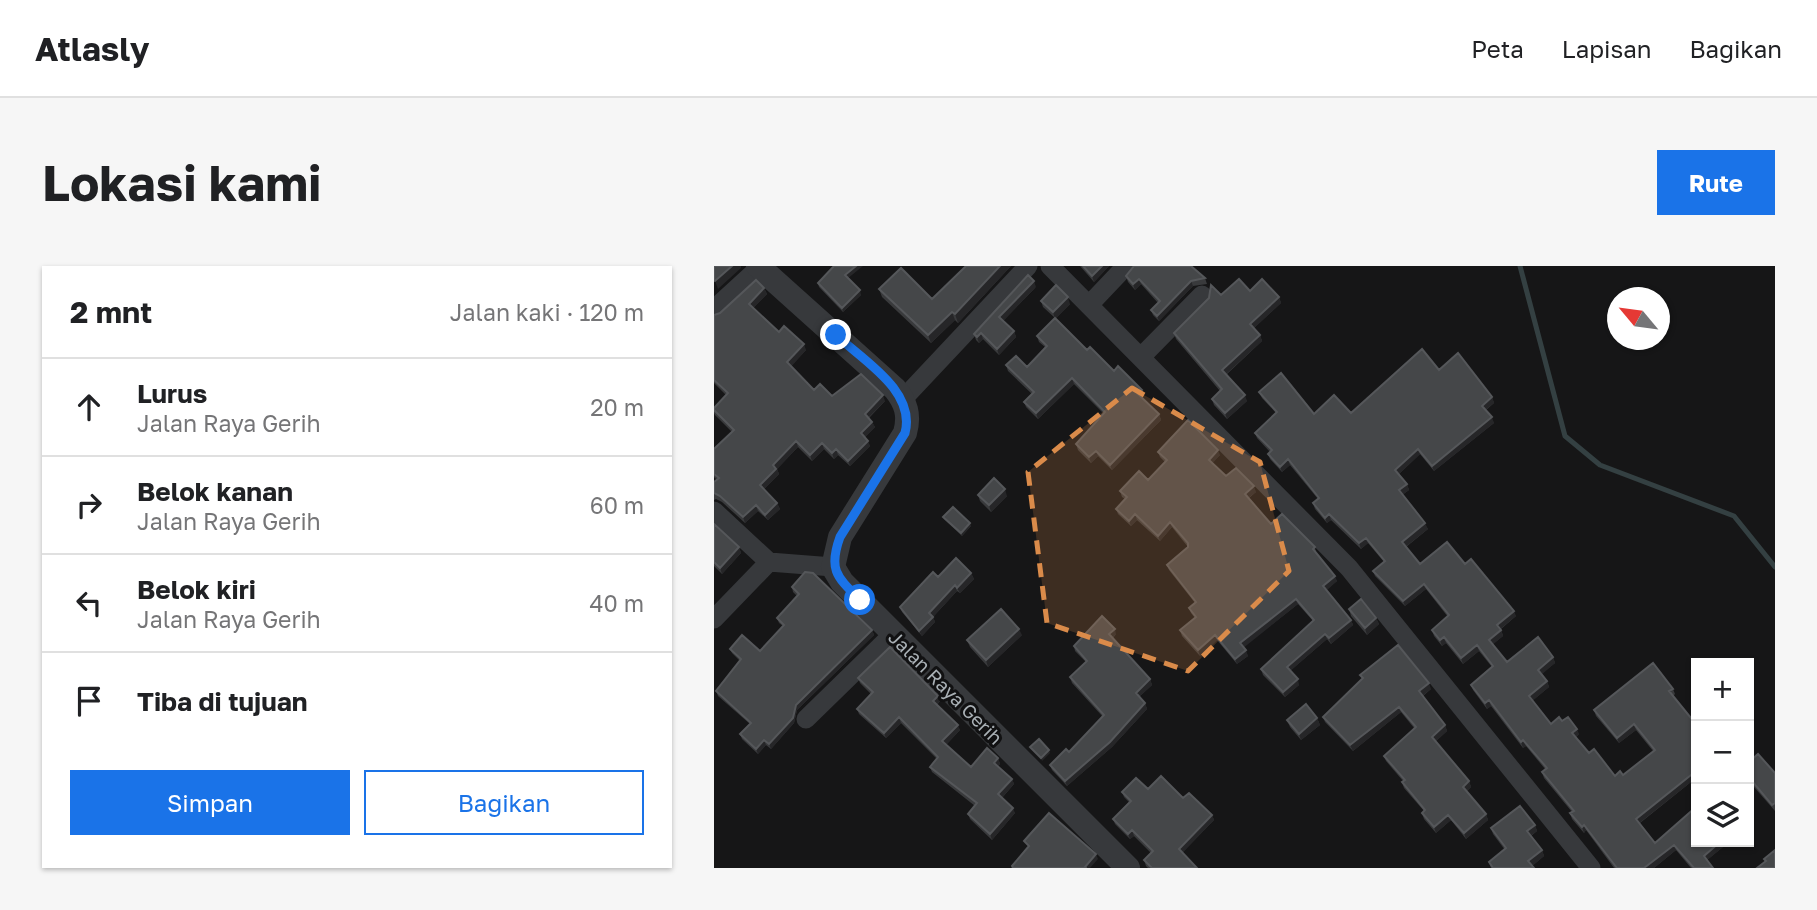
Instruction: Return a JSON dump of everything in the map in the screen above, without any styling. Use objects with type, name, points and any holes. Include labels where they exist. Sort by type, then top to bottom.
[{"type":"street","points":[[903,399],[1028,266]]},
{"type":"street","points":[[1050,266],[1349,568],[1591,868]]},
{"type":"street","points":[[1089,306],[1126,266]]},
{"type":"street","points":[[714,309],[759,267],[903,399],[908,420],[905,433],[840,537],[833,567],[768,562],[714,511]]},
{"type":"street","points":[[1141,357],[1202,295]]},
{"type":"street","points":[[714,619],[768,562]]},
{"type":"street","name":"Jalan Raya Gerih","points":[[833,567],[842,582],[1128,868]]},
{"type":"street","points":[[806,719],[893,634]]},
{"type":"highlighted area","points":[[1132,388],[1260,462],[1289,571],[1188,671],[1047,623],[1028,472]]},
{"type":"building","points":[[714,266],[732,266],[715,281]]},
{"type":"building","points":[[834,266],[856,266],[845,275],[860,290],[842,308],[818,283]]},
{"type":"building","points":[[966,266],[1000,266],[955,314],[952,312],[928,335],[879,289],[901,268],[932,299]]},
{"type":"building","points":[[1083,266],[1102,266],[1092,276]]},
{"type":"building","points":[[1134,266],[1191,266],[1205,278],[1191,281],[1157,316],[1151,310],[1160,301],[1139,279],[1133,284],[1126,276]]},
{"type":"building","points":[[1028,275],[1034,281],[999,317],[1014,331],[997,349],[981,333],[977,337],[974,334]]},
{"type":"building","points":[[1239,279],[1250,291],[1262,279],[1279,297],[1250,324],[1260,335],[1222,370],[1245,395],[1225,413],[1212,399],[1222,389],[1174,333],[1209,298],[1211,285],[1221,295]]},
{"type":"building","points":[[756,280],[764,288],[749,304],[779,332],[784,326],[804,344],[787,362],[814,390],[820,384],[832,396],[861,374],[883,395],[865,414],[872,422],[861,433],[868,441],[848,461],[836,449],[832,453],[822,443],[810,455],[796,441],[773,465],[776,469],[760,485],[777,503],[765,515],[756,505],[743,517],[714,493],[714,482],[719,478],[714,474],[714,449],[734,430],[714,410],[728,393],[714,380],[714,315],[720,313]]},
{"type":"building","points":[[1056,285],[1068,297],[1053,312],[1041,301]]},
{"type":"building","points":[[1055,318],[1087,350],[1090,347],[1114,371],[1118,366],[1142,390],[1138,394],[1159,414],[1110,465],[1096,451],[1089,457],[1076,444],[1105,412],[1072,378],[1036,413],[1024,402],[1034,392],[1006,365],[1016,356],[1027,367],[1047,346],[1037,336]]},
{"type":"building","points":[[1422,349],[1439,370],[1458,353],[1492,397],[1482,406],[1492,417],[1432,466],[1418,449],[1395,470],[1407,484],[1399,490],[1425,523],[1402,542],[1420,564],[1447,542],[1465,564],[1471,559],[1514,611],[1497,625],[1501,630],[1489,640],[1507,662],[1538,637],[1553,657],[1538,670],[1547,681],[1529,696],[1551,724],[1559,717],[1562,721],[1568,717],[1577,729],[1572,733],[1589,753],[1594,749],[1615,776],[1620,771],[1623,775],[1655,750],[1634,724],[1617,738],[1594,710],[1653,663],[1673,689],[1669,691],[1691,718],[1691,775],[1636,819],[1655,843],[1691,811],[1691,847],[1714,847],[1704,856],[1713,868],[1694,868],[1674,845],[1644,868],[1617,868],[1584,825],[1582,827],[1570,813],[1574,811],[1542,772],[1547,768],[1523,740],[1521,742],[1489,700],[1485,703],[1471,685],[1493,666],[1477,645],[1461,658],[1444,637],[1440,640],[1432,630],[1449,615],[1424,584],[1403,601],[1373,571],[1385,561],[1366,538],[1359,543],[1329,514],[1325,518],[1313,503],[1319,498],[1288,459],[1280,467],[1268,454],[1272,450],[1255,433],[1277,412],[1259,392],[1281,373],[1314,414],[1334,395],[1351,413]]},
{"type":"building","points":[[1188,420],[1218,450],[1209,460],[1226,476],[1236,468],[1254,486],[1245,494],[1271,524],[1282,514],[1315,547],[1313,549],[1335,576],[1323,586],[1351,620],[1329,638],[1325,634],[1287,667],[1298,679],[1283,692],[1261,669],[1314,620],[1296,599],[1240,643],[1246,650],[1235,659],[1215,635],[1198,650],[1180,630],[1196,617],[1189,608],[1196,602],[1167,565],[1188,547],[1188,543],[1170,522],[1158,536],[1135,514],[1129,521],[1116,509],[1127,497],[1120,491],[1139,471],[1148,480],[1167,460],[1158,452]]},
{"type":"building","points":[[994,478],[1005,489],[989,505],[978,495]]},
{"type":"building","points":[[953,507],[970,523],[961,533],[943,517]]},
{"type":"building","points":[[714,524],[739,547],[720,568],[714,562]]},
{"type":"building","points":[[956,558],[971,573],[957,588],[955,585],[929,613],[933,617],[919,631],[900,607],[933,572],[938,577]]},
{"type":"building","points":[[805,572],[813,573],[872,630],[796,705],[793,718],[769,744],[764,740],[756,749],[740,734],[751,723],[716,691],[741,659],[730,649],[742,635],[760,651],[784,625],[777,618],[799,594],[792,587]]},
{"type":"building","points":[[1361,599],[1376,618],[1365,628],[1349,609]]},
{"type":"building","points":[[1001,609],[1019,629],[986,660],[967,640]]},
{"type":"building","points":[[1102,616],[1115,629],[1109,634],[1150,679],[1136,693],[1145,703],[1110,742],[1065,781],[1050,765],[1066,749],[1069,752],[1104,715],[1070,677],[1087,661],[1074,646]]},
{"type":"building","points":[[1398,645],[1429,683],[1419,691],[1445,725],[1432,737],[1469,781],[1463,787],[1486,814],[1464,833],[1448,815],[1434,827],[1422,813],[1425,810],[1402,782],[1405,780],[1384,756],[1416,727],[1399,707],[1350,745],[1323,717],[1363,678],[1360,675]]},
{"type":"building","points":[[890,647],[938,696],[933,701],[958,725],[942,741],[971,767],[987,748],[998,758],[994,763],[1012,779],[998,794],[1013,808],[990,834],[968,814],[977,803],[930,767],[938,757],[899,717],[884,733],[857,709],[873,692],[858,678]]},
{"type":"building","points":[[1306,704],[1317,718],[1299,734],[1287,720]]},
{"type":"building","points":[[1039,739],[1049,750],[1041,758],[1030,747]]},
{"type":"building","points":[[1758,754],[1775,773],[1775,803],[1772,805],[1754,783],[1754,758]]},
{"type":"building","points":[[1161,776],[1183,798],[1189,793],[1212,815],[1179,849],[1197,868],[1152,868],[1144,860],[1153,851],[1132,830],[1128,834],[1113,819],[1131,801],[1122,792],[1136,778],[1148,789]]},
{"type":"building","points":[[1520,806],[1535,825],[1527,831],[1542,850],[1528,861],[1534,868],[1493,868],[1489,862],[1506,848],[1491,828]]},
{"type":"building","points":[[1049,813],[1096,854],[1086,868],[1013,868],[1029,846],[1024,841]]},
{"type":"building","points":[[1775,850],[1775,868],[1757,868],[1766,861],[1764,859]]},
{"type":"waterway","points":[[1520,266],[1565,436],[1600,465],[1734,516],[1775,567]]},
{"type":"route","points":[[836,335],[895,388],[903,399],[908,414],[905,433],[840,537],[834,555],[833,567],[842,582],[860,600]]}]
